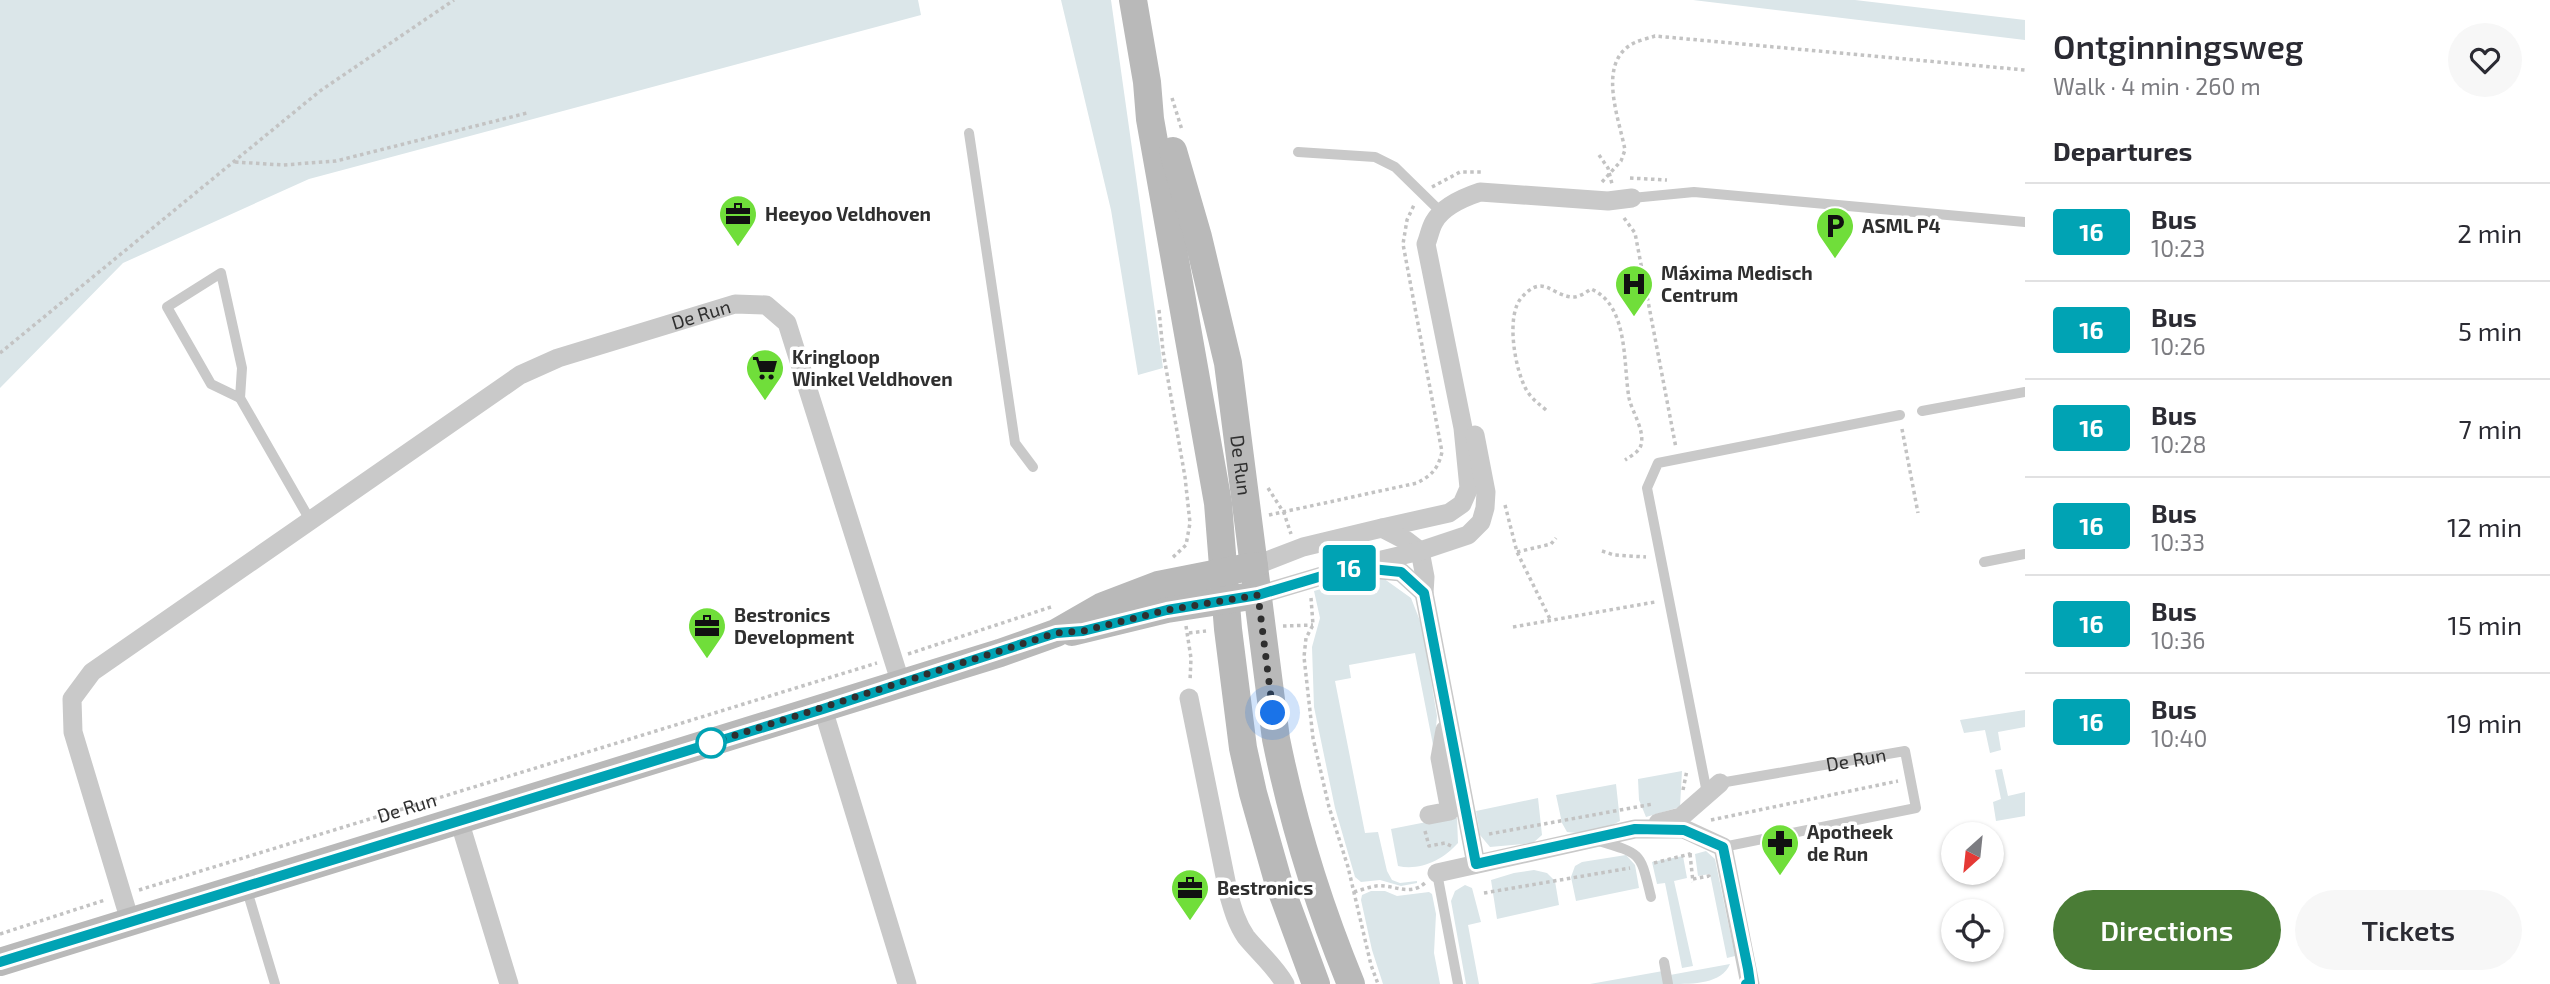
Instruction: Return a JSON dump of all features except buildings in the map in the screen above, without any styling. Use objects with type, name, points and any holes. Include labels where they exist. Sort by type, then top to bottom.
[{"type":"main road","name":"De Run","points":[[1133,0],[1147,82],[1150,119],[1218,503],[1237,701],[1253,793],[1278,881],[1316,984]]},
{"type":"main road","name":"De Run","points":[[1147,82],[1166,126],[1198,237],[1228,363],[1276,739],[1289,803],[1322,906],[1351,984]]},
{"type":"main road","name":"De Run","points":[[1056,633],[1094,610],[1158,585],[1254,566]]},
{"type":"main road","name":"De Run","points":[[0,962],[126,908],[245,885],[823,709],[896,671],[1056,633],[1083,631],[1167,610],[1258,595]]},
{"type":"street","points":[[1352,567],[1468,536],[1481,522],[1486,508],[1486,492],[1474,426],[1450,365],[1426,244],[1434,222],[1441,213],[1468,196],[1480,192],[1624,199]]},
{"type":"street","name":"De Run","points":[[126,908],[73,732],[72,699],[92,672],[520,375],[558,358],[735,304],[766,305],[787,323],[896,671]]},
{"type":"street","name":"De Run","points":[[1254,566],[1303,547],[1449,513],[1462,505],[1469,488],[1463,428],[1450,365]]},
{"type":"street","points":[[1382,528],[1420,551],[1425,577],[1424,593],[1474,856]]},
{"type":"street","name":"De Run","points":[[1258,595],[1352,567],[1401,572],[1424,593]]},
{"type":"street","points":[[1189,698],[1229,896],[1237,922],[1286,984]]},
{"type":"street","points":[[823,709],[906,984]]},
{"type":"street","points":[[1426,819],[1450,811],[1440,758],[1447,719]]},
{"type":"street","points":[[1437,873],[1474,856],[1592,839],[1681,817],[1707,794]]},
{"type":"street","name":"De Run","points":[[459,820],[509,984]]},
{"type":"street","points":[[1635,829],[1684,830],[1723,847],[1749,984]]},
{"type":"lane","points":[[969,133],[1015,443],[1034,467]]},
{"type":"lane","points":[[1298,152],[1375,157],[1395,167],[1441,213]]},
{"type":"lane","points":[[1624,199],[1707,193],[2025,222]]},
{"type":"lane","points":[[240,398],[211,384],[167,307],[221,273],[242,368],[240,398],[310,520]]},
{"type":"lane","points":[[1922,411],[2025,392]]},
{"type":"lane","points":[[1707,794],[1647,488],[1658,463],[1900,415]]},
{"type":"lane","points":[[1984,562],[2025,554]]},
{"type":"lane","name":"De Run","points":[[1707,794],[1905,751],[1916,808],[1723,847]]},
{"type":"lane","points":[[1592,839],[1629,849],[1638,856],[1651,897]]},
{"type":"lane","points":[[1437,873],[1458,984]]},
{"type":"lane","points":[[245,885],[275,984]]},
{"type":"lane","points":[[1664,962],[1668,984]]},
{"type":"path","points":[[0,353],[320,91],[454,0]]},
{"type":"path","points":[[1602,182],[1621,161],[1625,150],[1611,77],[1617,59],[1633,43],[1655,36],[2025,70]]},
{"type":"path","points":[[233,162],[284,165],[336,162],[527,113]]},
{"type":"path","points":[[1599,155],[1624,199],[1619,211],[1635,233],[1678,460]]},
{"type":"path","points":[[1284,513],[1417,483],[1432,475],[1443,452],[1403,244],[1407,220],[1413,206],[1436,183],[1460,172],[1486,173]]},
{"type":"path","points":[[1546,410],[1526,390],[1520,371],[1512,336],[1513,315],[1520,298],[1534,288],[1547,285],[1571,297],[1581,296],[1591,289],[1601,293],[1615,316],[1624,343],[1630,401],[1642,442],[1638,451],[1625,460]]},
{"type":"path","points":[[1504,500],[1517,552],[1551,621]]},
{"type":"path","points":[[1162,564],[1186,545],[1190,523]]},
{"type":"path","points":[[1517,552],[1551,544],[1556,538]]},
{"type":"path","points":[[1602,551],[1614,555],[1648,557],[1652,576],[1663,574]]},
{"type":"path","points":[[1513,627],[1657,602]]},
{"type":"path","name":"De Run","points":[[0,934],[126,908],[896,671],[1062,604]]},
{"type":"path","points":[[1312,625],[1306,638],[1304,657],[1313,738],[1329,807],[1378,984]]},
{"type":"path","points":[[1188,633],[1191,658],[1189,698]]},
{"type":"path","points":[[1688,767],[1681,799],[1707,794]]},
{"type":"path","points":[[1693,882],[1690,854],[1709,820],[1911,779]]},
{"type":"path","points":[[1426,819],[1429,846],[1445,843],[1474,856],[1489,834],[1656,803]]},
{"type":"path","points":[[1484,893],[1690,854]]},
{"type":"path","points":[[1354,892],[1378,886],[1418,890],[1437,873]]},
{"type":"shaded area","points":[[0,0],[918,0],[921,15],[309,179],[123,263],[0,388]]},
{"type":"shaded area","points":[[1061,0],[1111,0],[1163,368],[1138,375],[1111,210]]},
{"type":"shaded area","points":[[1693,0],[1855,0],[2025,20],[2025,40]]},
{"type":"shaded area","points":[[1383,578],[1411,598],[1422,626],[1437,716],[1434,750],[1415,653],[1349,665],[1351,678],[1335,681],[1365,833],[1378,832],[1387,871],[1392,880],[1400,883],[1417,881],[1401,886],[1380,880],[1361,882],[1355,877],[1335,808],[1314,707],[1312,647],[1320,618],[1314,591],[1348,581]]},
{"type":"shaded area","points":[[2025,710],[2025,727],[1998,732],[2001,750],[1990,753],[1985,730],[1964,733],[1960,720]]},
{"type":"shaded area","points":[[2002,769],[2008,796],[2025,792],[2025,816],[1996,821],[1993,802],[2001,799],[1995,770]]},
{"type":"shaded area","points":[[1682,771],[1680,807],[1646,817],[1639,800],[1638,779]]},
{"type":"shaded area","points":[[1616,784],[1620,821],[1594,831],[1567,832],[1562,823],[1556,795]]},
{"type":"shaded area","points":[[1538,798],[1542,835],[1533,843],[1490,847],[1480,835],[1476,811]]},
{"type":"shaded area","points":[[1457,818],[1458,843],[1452,849],[1431,863],[1415,867],[1398,866],[1391,829]]},
{"type":"shaded area","points":[[1706,851],[1715,859],[1735,956],[1727,958],[1710,874],[1698,876],[1695,854]]},
{"type":"shaded area","points":[[1626,855],[1635,865],[1639,888],[1576,901],[1571,877],[1575,866],[1582,862]]},
{"type":"shaded area","points":[[1683,856],[1687,878],[1674,881],[1693,966],[1682,968],[1665,883],[1657,884],[1652,862]]},
{"type":"shaded area","points":[[1534,870],[1547,873],[1555,881],[1559,905],[1497,919],[1491,880]]},
{"type":"shaded area","points":[[1465,885],[1472,888],[1481,922],[1468,925],[1479,984],[1466,984],[1451,901],[1455,891]]},
{"type":"shaded area","points":[[1371,891],[1385,891],[1397,896],[1429,892],[1432,894],[1436,914],[1434,953],[1440,984],[1383,984],[1361,900],[1362,895]]},
{"type":"shaded area","points":[[1730,964],[1721,976],[1706,982],[1672,984],[1670,975]]},
{"type":"shaded area","points":[[1663,971],[1665,984],[1590,984]]},
{"type":"bus line","name":"16","points":[[0,962],[823,709],[1056,633],[1083,631],[1167,610],[1258,595],[1352,567],[1401,572],[1424,593],[1476,864],[1635,829],[1684,830],[1723,847],[1748,969],[1750,983],[1746,984]]},
{"type":"place","name":"Heeyoo Veldhoven","points":[[738,248]]},
{"type":"place","name":"ASML P4","points":[[1835,260]]},
{"type":"place","name":"Máxima Medisch Centrum","points":[[1634,318]]},
{"type":"place","name":"Kringloop Winkel Veldhoven","points":[[765,402]]},
{"type":"place","name":"Bestronics Development","points":[[707,660]]},
{"type":"place","name":"Apotheek de Run","points":[[1780,877]]},
{"type":"place","name":"Bestronics","points":[[1190,922]]},
{"type":"route","points":[[711,743],[709,744],[1056,633],[1083,631],[1167,610],[1258,595],[1273,713]]}]
